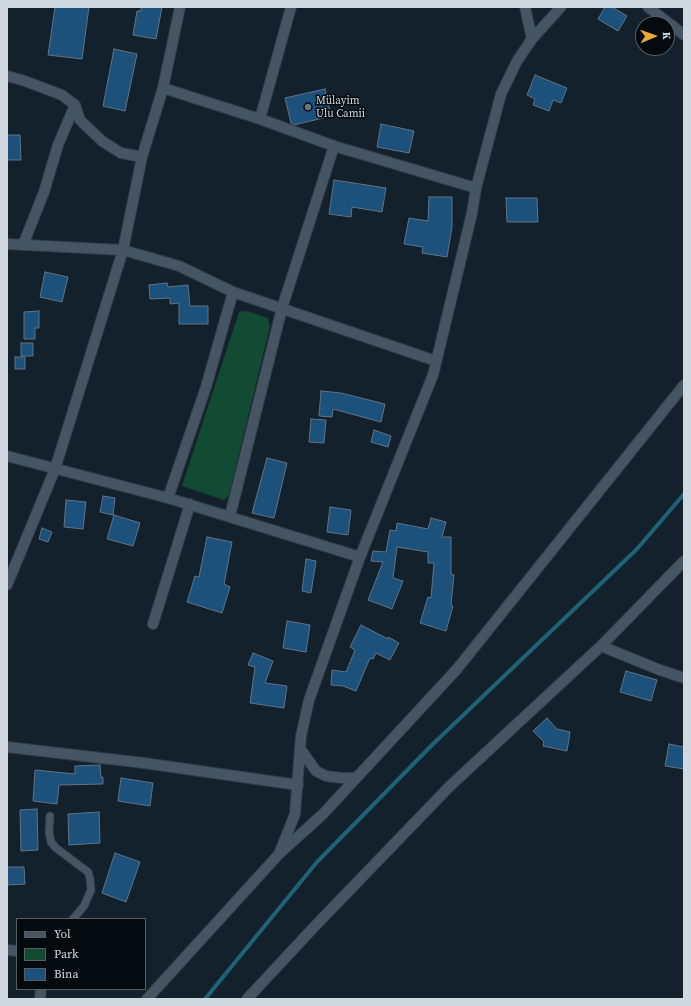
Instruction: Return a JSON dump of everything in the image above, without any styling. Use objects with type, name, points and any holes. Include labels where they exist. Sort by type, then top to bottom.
[{"type":"street","points":[[7,585],[55,469],[123,250],[142,157],[163,88],[180,7]]},
{"type":"street","points":[[260,119],[291,7]]},
{"type":"street","points":[[525,7],[532,39]]},
{"type":"street","points":[[279,854],[295,814],[301,736],[309,700],[360,557],[433,375],[472,213],[476,188],[501,94],[517,61],[532,39],[561,7]]},
{"type":"street","points":[[648,7],[684,35]]},
{"type":"street","points":[[7,76],[62,95],[75,105],[80,120],[102,140],[121,153],[142,157]]},
{"type":"street","points":[[163,88],[260,119],[334,146],[476,188]]},
{"type":"street","points":[[23,245],[44,192],[58,145],[75,105]]},
{"type":"street","points":[[230,516],[282,308],[334,146]]},
{"type":"street","points":[[7,244],[123,250],[179,266],[233,292],[436,361]]},
{"type":"street","points":[[168,498],[206,387],[233,292]]},
{"type":"street","points":[[147,999],[279,854],[323,814],[457,669],[684,385]]},
{"type":"street","points":[[7,456],[190,504],[360,557]]},
{"type":"street","points":[[153,624],[190,504]]},
{"type":"street","points":[[247,999],[450,786],[601,646],[684,561]]},
{"type":"street","points":[[601,646],[684,678]]},
{"type":"street","points":[[7,747],[144,763],[298,785]]},
{"type":"street","points":[[301,750],[316,771],[326,776],[356,778]]},
{"type":"lane","points":[[50,816],[49,832],[52,842],[56,848],[88,872],[90,878],[91,890],[84,906],[74,918]]},
{"type":"green space","points":[[246,311],[268,318],[270,326],[229,495],[224,500],[182,486],[239,312]]},
{"type":"building","points":[[55,7],[89,7],[82,59],[48,55]]},
{"type":"building","points":[[141,7],[162,7],[156,39],[133,35],[137,11],[141,11]]},
{"type":"building","points":[[605,7],[612,7],[627,16],[618,31],[598,19]]},
{"type":"building","points":[[114,49],[137,54],[125,111],[103,106]]},
{"type":"building","points":[[535,75],[567,88],[561,103],[553,100],[549,111],[533,105],[535,99],[527,95]]},
{"type":"building","name":"Mülayim Ulu Camii","points":[[325,89],[331,116],[294,125],[291,123],[285,98]]},
{"type":"building","points":[[381,124],[414,131],[409,153],[377,147]]},
{"type":"building","points":[[7,135],[20,135],[21,160],[7,160]]},
{"type":"building","points":[[334,180],[386,188],[382,212],[352,207],[351,217],[329,214]]},
{"type":"building","points":[[429,197],[452,197],[452,227],[447,257],[422,253],[423,247],[404,244],[409,218],[428,221]]},
{"type":"building","points":[[506,198],[537,198],[538,222],[507,222]]},
{"type":"building","points":[[45,272],[68,277],[62,302],[40,297]]},
{"type":"building","points":[[167,283],[168,287],[188,285],[190,306],[208,306],[208,324],[179,324],[179,303],[170,304],[170,298],[150,299],[149,285]]},
{"type":"building","points":[[39,311],[39,328],[35,328],[35,339],[24,339],[24,312]]},
{"type":"building","points":[[21,343],[33,343],[33,356],[21,356]]},
{"type":"building","points":[[15,357],[25,357],[25,369],[15,369]]},
{"type":"building","points":[[321,391],[341,393],[385,404],[381,422],[333,409],[332,417],[319,416]]},
{"type":"building","points":[[311,419],[326,420],[324,443],[309,442]]},
{"type":"building","points":[[374,430],[391,436],[388,447],[371,442]]},
{"type":"building","points":[[267,458],[287,463],[274,518],[252,513]]},
{"type":"building","points":[[103,496],[115,498],[113,515],[100,512]]},
{"type":"building","points":[[66,500],[86,502],[83,529],[64,527]]},
{"type":"building","points":[[330,507],[351,510],[348,535],[327,532]]},
{"type":"building","points":[[114,515],[140,523],[133,546],[107,539]]},
{"type":"building","points":[[431,518],[446,522],[442,537],[451,537],[451,574],[454,575],[451,605],[453,606],[446,631],[420,623],[428,597],[431,598],[434,563],[428,563],[428,552],[397,547],[393,578],[403,581],[392,609],[368,600],[383,562],[371,561],[373,551],[386,552],[390,530],[396,531],[397,523],[428,529]]},
{"type":"building","points":[[42,528],[52,532],[48,542],[39,539]]},
{"type":"building","points":[[207,537],[232,542],[224,584],[230,587],[222,613],[187,602],[195,576],[199,577]]},
{"type":"building","points":[[306,559],[316,561],[311,593],[302,591]]},
{"type":"building","points":[[287,621],[310,625],[306,652],[283,648]]},
{"type":"building","points":[[361,625],[399,643],[390,660],[376,653],[373,659],[370,658],[356,691],[343,686],[331,685],[332,670],[346,672],[355,650],[350,647]]},
{"type":"building","points":[[253,653],[273,661],[265,683],[287,686],[284,708],[250,703],[255,667],[248,665]]},
{"type":"building","points":[[626,671],[657,680],[651,701],[620,692]]},
{"type":"building","points":[[547,718],[557,729],[570,732],[567,751],[543,746],[544,742],[533,731]]},
{"type":"building","points":[[669,744],[684,747],[684,769],[665,766]]},
{"type":"building","points":[[100,765],[103,784],[59,785],[57,804],[33,801],[35,770],[75,774],[75,766]]},
{"type":"building","points":[[121,778],[153,783],[150,806],[118,801]]},
{"type":"building","points":[[37,809],[38,850],[21,851],[20,810]]},
{"type":"building","points":[[99,812],[100,843],[69,845],[68,814]]},
{"type":"building","points":[[115,853],[140,862],[126,902],[102,893]]},
{"type":"building","points":[[7,867],[24,867],[25,884],[8,885]]},
{"type":"waterway","points":[[205,999],[317,862],[432,745],[637,549],[684,494]]},
{"type":"place","name":"Mülayim Ulu Camii","points":[[308,107]]}]
